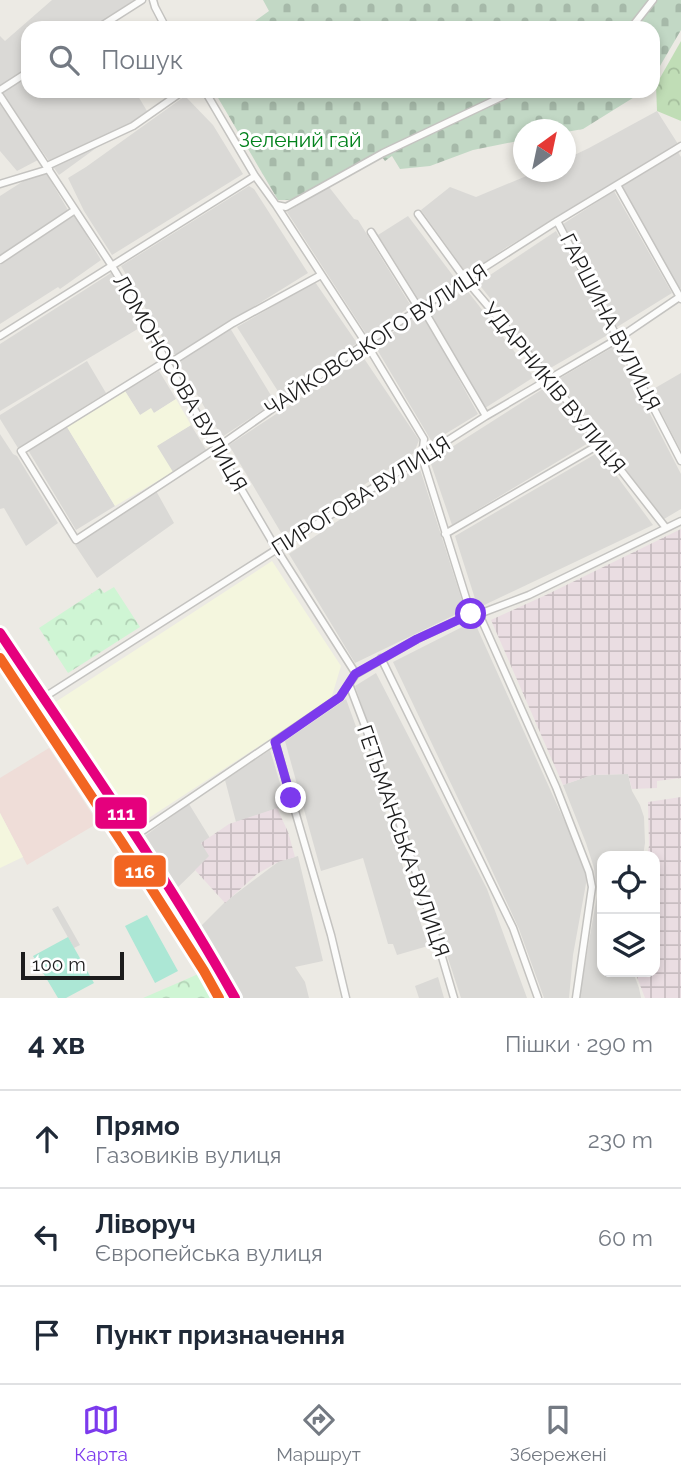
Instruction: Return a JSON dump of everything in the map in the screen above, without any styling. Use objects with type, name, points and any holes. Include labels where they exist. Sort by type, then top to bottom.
[{"type":"main road","points":[[0,632],[135,836],[235,998]]},
{"type":"street","points":[[109,21],[142,0]]},
{"type":"street","points":[[153,0],[163,21]]},
{"type":"street","points":[[636,21],[653,0]]},
{"type":"street","points":[[0,90],[21,76]]},
{"type":"street","name":"ЛОМОНОСОВА ВУЛИЦЯ","points":[[0,96],[112,266],[277,550],[355,674]]},
{"type":"street","points":[[0,184],[48,167],[133,126],[173,98]]},
{"type":"street","points":[[209,98],[254,176],[276,205],[366,343],[424,439],[422,457],[445,534],[475,614],[556,787],[589,872],[592,887],[576,998]]},
{"type":"street","points":[[276,205],[286,206],[383,153],[499,98]]},
{"type":"street","name":"ЧАЙКОВСЬКОГО ВУЛИЦЯ","points":[[166,361],[21,451],[76,540],[218,447],[366,343],[557,221],[681,146]]},
{"type":"street","points":[[0,336],[254,176]]},
{"type":"street","points":[[617,185],[681,298]]},
{"type":"street","points":[[0,260],[75,210]]},
{"type":"street","name":"УДАРНИКІВ ВУЛИЦЯ","points":[[418,214],[466,280],[549,378],[666,528]]},
{"type":"street","name":"ГАРШИНА ВУЛИЦЯ","points":[[557,221],[681,461]]},
{"type":"street","points":[[371,232],[418,307],[422,307],[486,416]]},
{"type":"street","points":[[166,361],[173,361],[233,323],[321,275]]},
{"type":"street","name":"ПИРОГОВА ВУЛИЦЯ","points":[[43,698],[486,416],[619,338],[681,298]]},
{"type":"street","points":[[445,534],[600,444]]},
{"type":"street","points":[[135,836],[340,697],[355,674],[381,658],[475,614],[529,595],[681,521]]},
{"type":"street","points":[[381,658],[513,928],[538,998]]},
{"type":"street","name":"ГЕТЬМАНСЬКА ВУЛИЦЯ","points":[[349,684],[398,819],[454,998]]},
{"type":"street","points":[[275,742],[331,935],[346,998]]},
{"type":"shaded area","points":[[52,0],[134,0],[102,21],[28,21]]},
{"type":"shaded area","points":[[21,27],[21,74],[0,87],[0,36],[5,41]]},
{"type":"shaded area","points":[[21,80],[21,98],[139,98],[147,111],[59,175],[1,93]]},
{"type":"shaded area","points":[[182,98],[187,98],[213,125],[243,174],[112,255],[84,211],[68,178]]},
{"type":"shaded area","points":[[0,104],[38,160],[17,171],[0,151]]},
{"type":"shaded area","points":[[657,111],[678,144],[467,274],[421,210],[450,187],[476,197],[513,182],[576,182],[576,154]]},
{"type":"shaded area","points":[[678,152],[681,157],[680,289],[621,186]]},
{"type":"shaded area","points":[[46,173],[68,210],[0,255],[0,196],[25,180]]},
{"type":"shaded area","points":[[249,186],[254,189],[308,273],[177,354],[172,354],[121,266]]},
{"type":"shaded area","points":[[329,187],[354,219],[358,220],[411,306],[368,337],[287,212]]},
{"type":"shaded area","points":[[614,191],[672,293],[617,327],[563,224]]},
{"type":"shaded area","points":[[74,214],[101,260],[60,289],[58,287],[0,324],[0,265]]},
{"type":"shaded area","points":[[408,216],[457,281],[421,303],[378,235]]},
{"type":"shaded area","points":[[556,231],[611,333],[547,370],[478,283]]},
{"type":"shaded area","points":[[111,273],[141,327],[0,411],[0,344]]},
{"type":"shaded area","points":[[315,282],[357,343],[281,396],[237,327]]},
{"type":"shaded area","points":[[466,289],[534,377],[485,408],[430,313]]},
{"type":"shaded area","points":[[423,314],[478,414],[432,442],[375,346]]},
{"type":"shaded area","points":[[230,328],[275,402],[222,437],[178,362]]},
{"type":"shaded area","points":[[615,346],[681,474],[681,509],[664,519],[557,380]]},
{"type":"shaded area","points":[[363,357],[419,440],[414,453],[283,536],[229,445]]},
{"type":"shaded area","points":[[87,361],[106,393],[18,448],[0,415]]},
{"type":"shaded area","points":[[159,371],[176,399],[154,413],[140,415],[125,391]]},
{"type":"shaded area","points":[[681,373],[681,451],[650,391]]},
{"type":"shaded area","points":[[549,385],[590,442],[452,525],[430,461]]},
{"type":"shaded area","points":[[125,391],[140,415],[151,408],[154,413],[176,399],[191,425],[157,446],[173,472],[115,506],[67,427]]},
{"type":"shaded area","points":[[191,425],[208,453],[173,473],[156,446]]},
{"type":"shaded area","points":[[67,427],[115,506],[76,530],[28,450]]},
{"type":"shaded area","points":[[0,434],[17,456],[58,523],[26,546],[4,508],[0,509]]},
{"type":"shaded area","points":[[599,452],[653,525],[478,608],[455,536]]},
{"type":"shaded area","points":[[419,466],[465,610],[355,663],[289,554]]},
{"type":"shaded area","points":[[155,489],[174,523],[97,578],[75,545]]},
{"type":"shaded area","points":[[681,529],[681,778],[657,781],[657,788],[632,789],[628,774],[592,775],[563,785],[491,620]]},
{"type":"shaded area","points":[[272,561],[341,666],[331,699],[135,827],[54,703]]},
{"type":"shaded area","points":[[474,621],[568,829],[587,878],[573,955],[569,998],[544,998],[519,929],[393,662]]},
{"type":"shaded area","points":[[376,673],[487,889],[527,998],[461,998],[355,686]]},
{"type":"shaded area","points":[[346,699],[375,779],[428,946],[397,955],[393,944],[388,944],[363,858],[321,871],[285,741]]},
{"type":"shaded area","points":[[49,748],[98,823],[27,865],[0,813],[0,778]]},
{"type":"shaded area","points":[[270,750],[287,806],[236,822],[225,780]]},
{"type":"shaded area","points":[[628,774],[632,791],[644,817],[644,851],[597,851],[597,896],[594,868],[563,785],[592,775]]},
{"type":"shaded area","points":[[681,797],[681,998],[645,998],[637,977],[660,977],[660,851],[648,851],[648,802]]},
{"type":"shaded area","points":[[189,804],[210,838],[202,844],[210,856],[174,891],[142,838]]},
{"type":"shaded area","points":[[277,808],[295,857],[278,862],[257,874],[225,903],[195,870],[209,856],[201,843],[229,824]]},
{"type":"shaded area","points":[[0,813],[23,857],[0,868]]},
{"type":"shaded area","points":[[298,856],[323,961],[295,967],[305,982],[309,998],[243,998],[200,927],[225,902],[278,862]]},
{"type":"shaded area","points":[[597,896],[597,977],[635,977],[641,998],[579,998]]},
{"type":"shaded area","points":[[58,906],[80,945],[74,948],[52,909]]},
{"type":"shaded area","points":[[438,977],[444,998],[419,998],[415,986]]},
{"type":"green space","points":[[263,0],[681,0],[681,30],[660,66],[660,21],[255,21],[269,11]]},
{"type":"green space","points":[[681,41],[681,121],[657,111],[660,78]]},
{"type":"green space","name":"Зелений гай","points":[[218,98],[633,98],[583,129],[576,130],[576,119],[513,119],[513,142],[473,150],[430,166],[400,169],[392,156],[385,161],[378,152],[293,200],[278,200]]},
{"type":"green space","points":[[114,587],[140,627],[68,673],[39,628],[100,588],[104,593]]},
{"type":"green space","points":[[147,915],[178,971],[155,983],[125,926]]},
{"type":"green space","points":[[68,937],[94,983],[66,998],[58,998],[33,956]]},
{"type":"green space","points":[[203,972],[217,998],[143,998]]},
{"type":"transit line","name":"111","points":[[0,633],[151,859],[235,998]]},
{"type":"transit line","name":"116","points":[[0,658],[123,844],[219,998]]},
{"type":"route","points":[[291,798],[275,742],[340,697],[355,674],[417,639],[471,614]]}]
